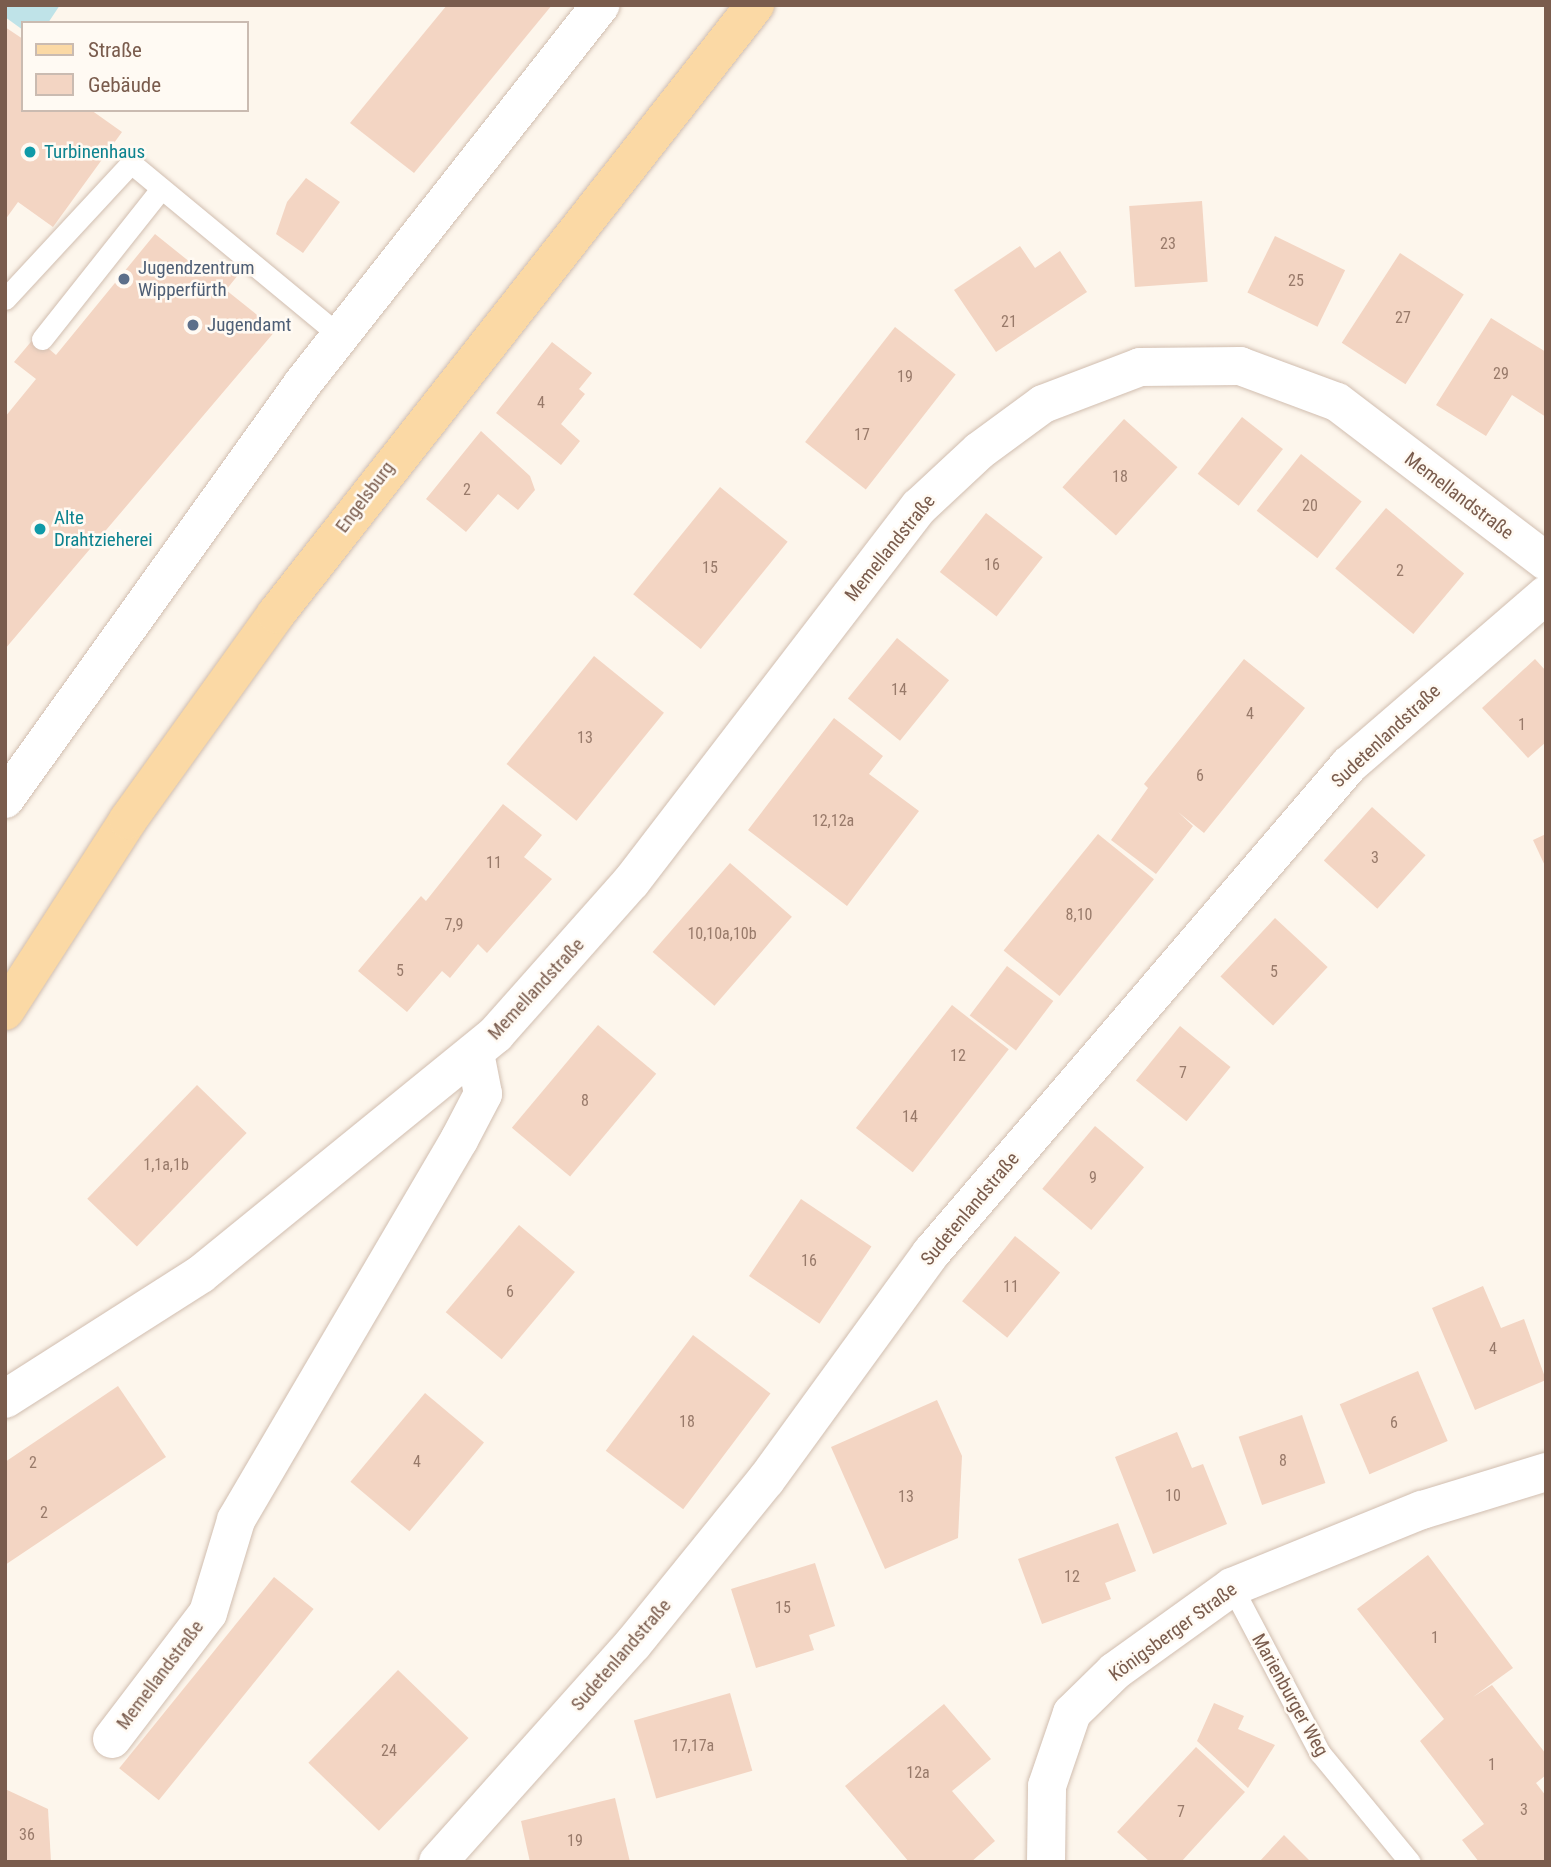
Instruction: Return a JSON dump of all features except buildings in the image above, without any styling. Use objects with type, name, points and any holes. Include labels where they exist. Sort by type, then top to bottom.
[{"type":"main road","name":"Engelsburg","points":[[5,1012],[128,820],[276,614],[755,5]]},
{"type":"street","points":[[5,799],[339,335],[600,5]]},
{"type":"street","name":"Memellandstraße","points":[[5,1399],[201,1274],[475,1053],[514,1017],[631,882],[919,507],[979,452],[1043,404],[1140,367],[1240,366],[1337,402],[1546,561]]},
{"type":"street","name":"Sudetenlandstraße","points":[[438,1862],[633,1644],[766,1480],[932,1253],[1349,765],[1546,595]]},
{"type":"street","name":"Memellandstraße","points":[[112,1739],[208,1613],[236,1520],[471,1117],[483,1094],[475,1053]]},
{"type":"street","name":"Königsberger Straße","points":[[1046,1862],[1047,1786],[1072,1713],[1115,1671],[1232,1587],[1422,1510],[1543,1479]]},
{"type":"lane","points":[[5,299],[131,163],[339,335]]},
{"type":"lane","points":[[42,339],[161,189]]},
{"type":"lane","name":"Marienburger Weg","points":[[1232,1587],[1320,1753],[1410,1862]]},
{"type":"water","points":[[5,5],[60,5],[49,21],[21,21],[21,29],[5,17]]},
{"type":"place","name":"Turbinenhaus","points":[[30,152]]},
{"type":"place","name":"Jugendzentrum Wipperfürth","points":[[124,279]]},
{"type":"place","name":"Jugendamt","points":[[193,325]]},
{"type":"place","name":"Alte Drahtzieherei","points":[[40,529]]}]
